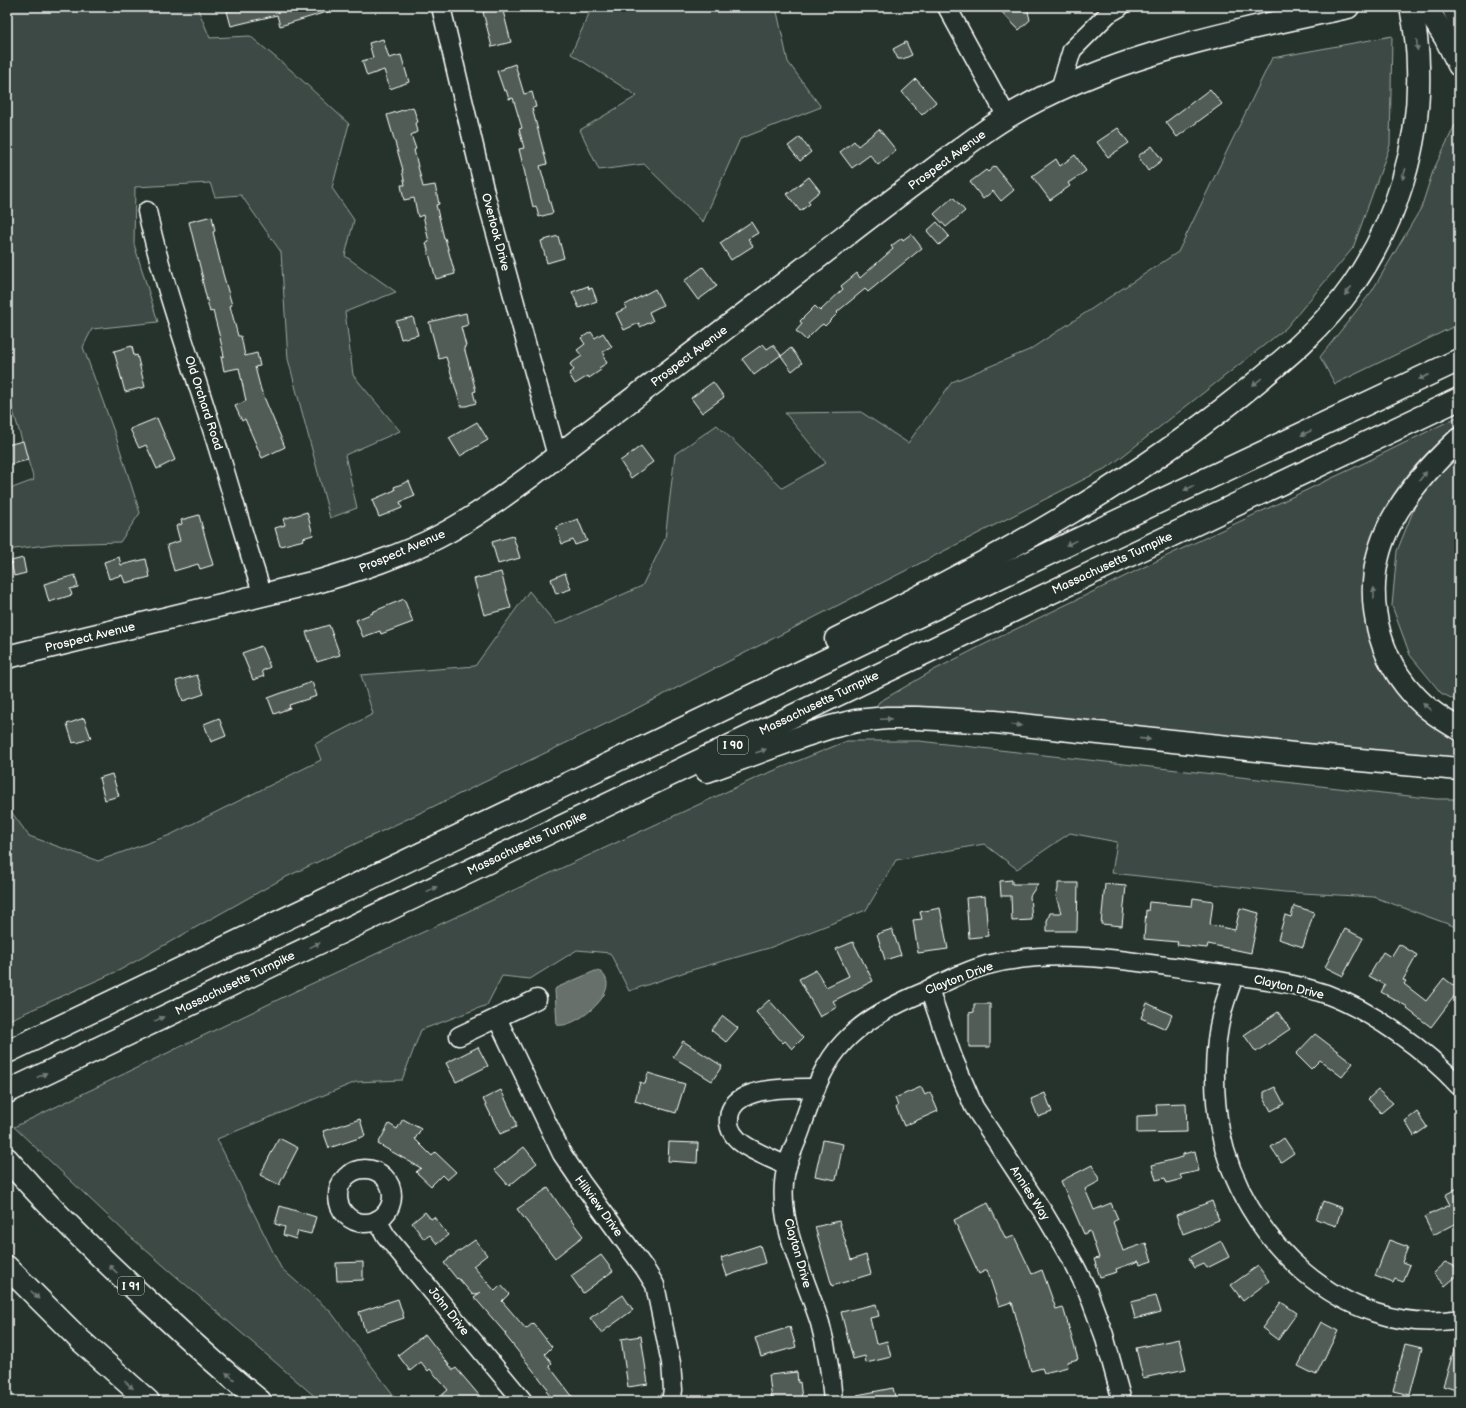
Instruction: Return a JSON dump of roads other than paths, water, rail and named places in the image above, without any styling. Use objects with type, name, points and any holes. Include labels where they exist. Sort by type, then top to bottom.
[{"type":"main road","name":"Prospect Avenue","points":[[7,657],[320,581],[360,569],[437,538],[494,503],[712,339],[886,204],[1007,117],[1060,89],[1100,72],[1166,50],[1234,32],[1348,7]]},
{"type":"main road","points":[[252,935],[330,888],[393,855],[543,785],[844,636],[995,557],[1067,515],[1137,471],[1249,389],[1308,339],[1334,311],[1360,274],[1385,228],[1402,183],[1414,130],[1418,99],[1416,37],[1411,7]]},
{"type":"main road","points":[[1426,7],[1446,37],[1459,65]]},
{"type":"main road","points":[[1453,7],[1459,20]]},
{"type":"main road","points":[[7,1052],[1060,548],[1459,360]]},
{"type":"main road","name":"Massachusetts Turnpike","points":[[7,1092],[1459,399]]},
{"type":"main road","points":[[1459,439],[1428,469],[1413,488],[1390,524],[1378,559],[1374,592],[1378,629],[1383,646],[1391,663],[1401,679],[1418,699],[1443,720],[1459,729]]},
{"type":"main road","points":[[580,818],[806,735],[856,721],[887,718],[995,722],[1294,754],[1459,769]]},
{"type":"main road","name":"I 91","points":[[9,1162],[44,1201],[126,1281],[210,1358],[260,1401]]},
{"type":"main road","points":[[7,1267],[80,1340],[148,1401]]},
{"type":"street","name":"Overlook Drive","points":[[441,7],[486,197],[557,456]]},
{"type":"street","points":[[947,7],[1007,117]]},
{"type":"street","points":[[1060,89],[1072,50],[1108,14],[1120,7]]},
{"type":"street","name":"Old Orchard Road","points":[[147,211],[155,250],[180,332],[222,459],[245,542],[263,595]]},
{"type":"street","name":"Clayton Drive","points":[[833,1401],[825,1344],[787,1222],[784,1187],[787,1166],[820,1076],[836,1052],[855,1031],[897,1004],[929,989],[986,966],[1013,960],[1068,957],[1100,958],[1234,976],[1304,988],[1326,994],[1350,1005],[1374,1018],[1414,1045],[1459,1086]]},
{"type":"street","points":[[1234,976],[1222,1014],[1218,1034],[1216,1076],[1217,1102],[1225,1154],[1244,1198],[1257,1219],[1280,1250],[1325,1288],[1342,1298],[1372,1311],[1401,1318],[1428,1321],[1459,1318]]},
{"type":"street","name":"Annies Way","points":[[929,989],[953,1058],[974,1107],[1060,1240],[1088,1292],[1106,1342],[1122,1401]]},
{"type":"street","points":[[459,1036],[537,999]]},
{"type":"street","name":"Hillview Drive","points":[[496,1018],[562,1154],[655,1285],[671,1363],[673,1390],[671,1401]]},
{"type":"street","points":[[787,1166],[749,1148],[736,1138],[729,1126],[728,1121],[730,1111],[735,1102],[744,1095],[750,1093],[785,1089],[816,1088]]},
{"type":"street","name":"John Drive","points":[[377,1220],[386,1236],[523,1401]]}]
